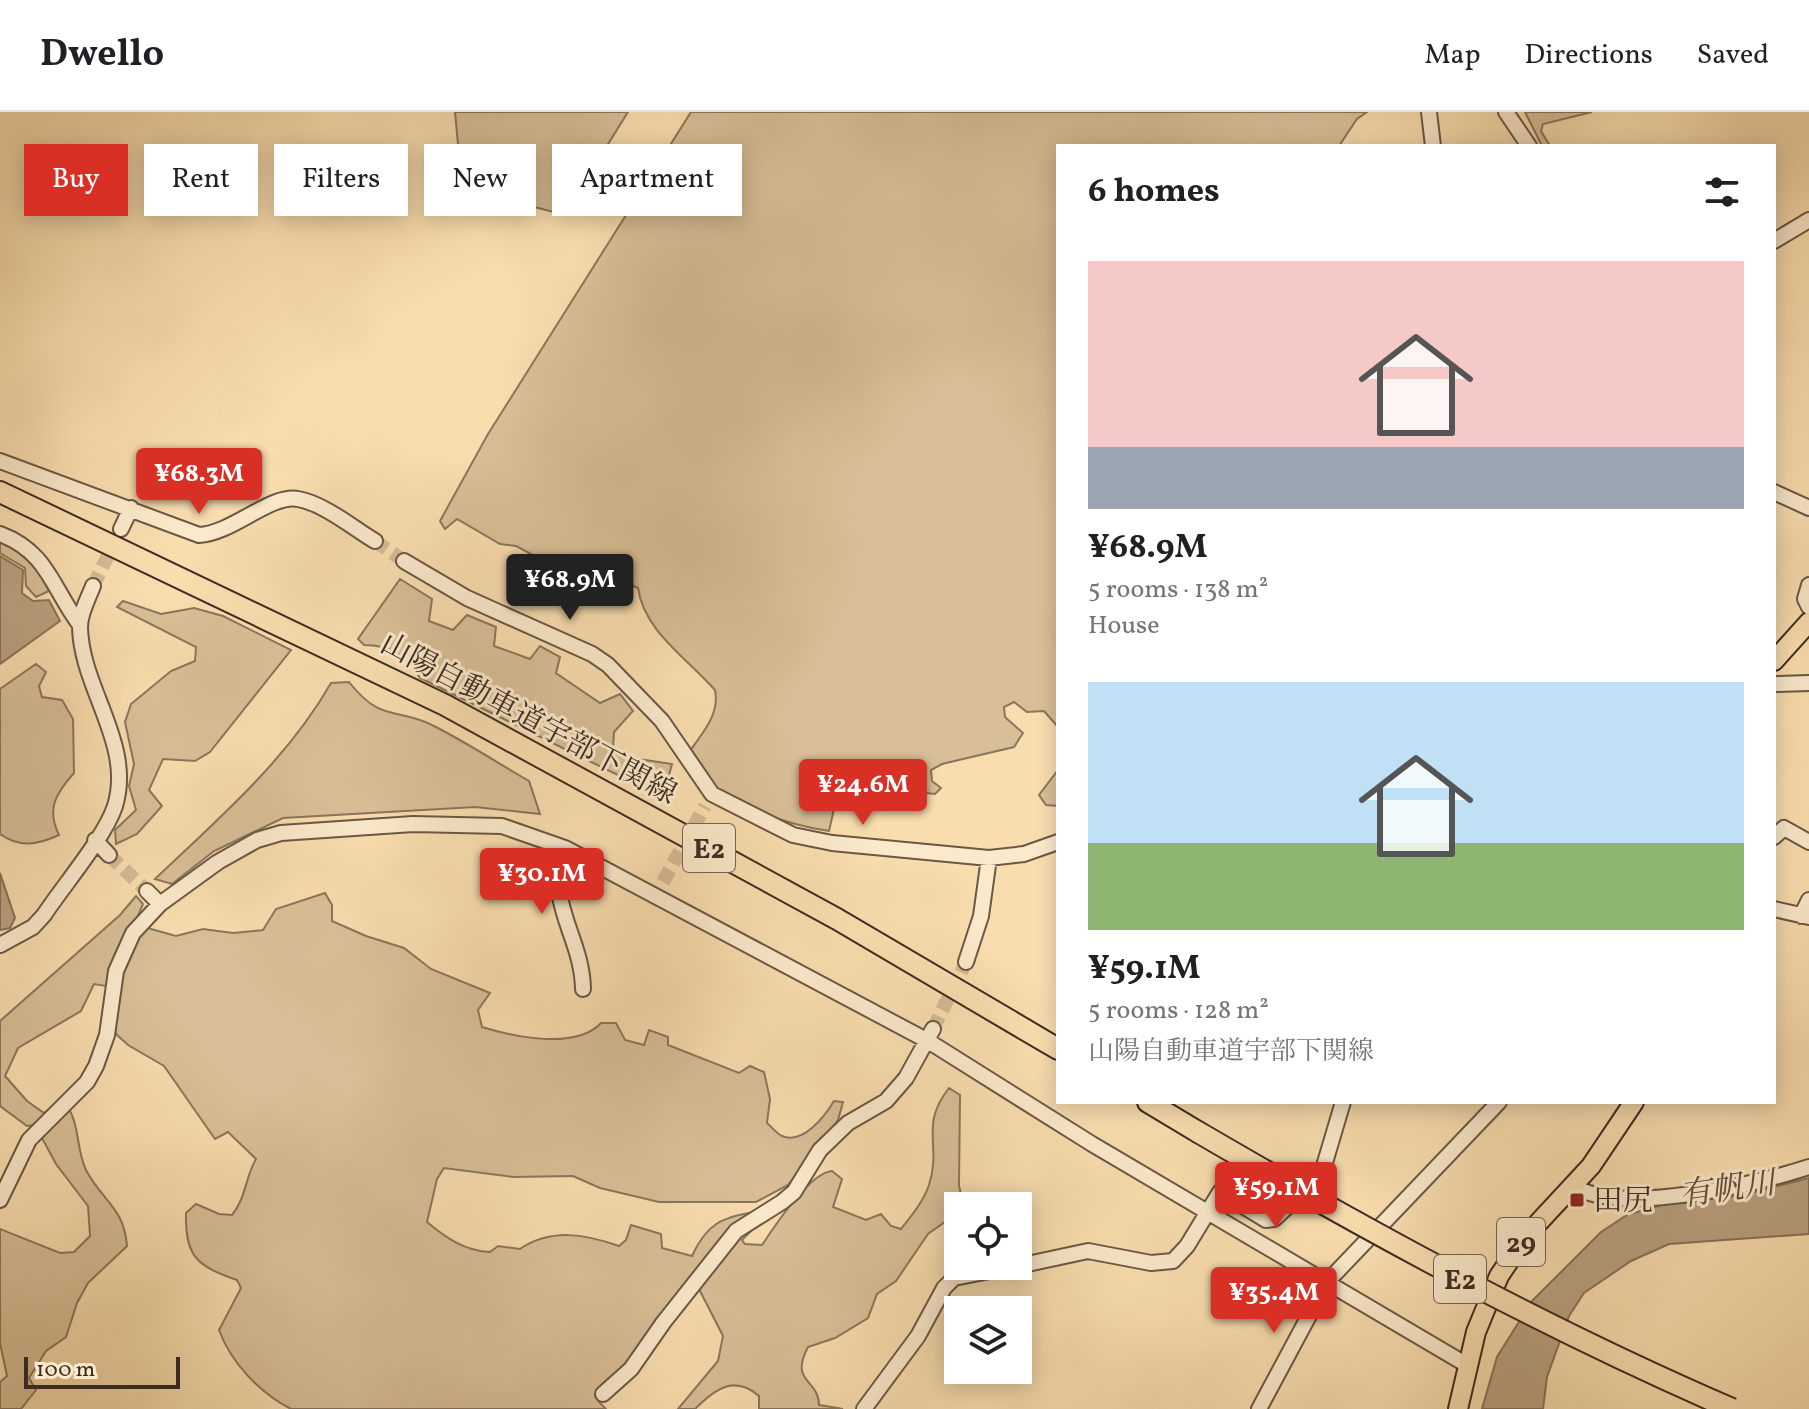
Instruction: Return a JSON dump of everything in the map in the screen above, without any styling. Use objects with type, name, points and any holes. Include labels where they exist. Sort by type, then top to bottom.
[{"type":"highway","name":"山陽自動車道宇部下関線","points":[[0,492],[353,659],[704,845],[1056,1048]]},
{"type":"highway","name":"E2","points":[[1151,1104],[1433,1265],[1572,1336],[1732,1409]]},
{"type":"main road","points":[[1776,659],[1809,622]]},
{"type":"main road","name":"29","points":[[1458,1409],[1481,1317],[1511,1256],[1591,1166],[1633,1104]]},
{"type":"street","points":[[1429,112],[1433,144]]},
{"type":"street","points":[[1506,112],[1528,144]]},
{"type":"street","points":[[1776,240],[1809,220]]},
{"type":"street","points":[[0,461],[199,535],[226,531],[279,501],[300,499],[375,541]]},
{"type":"street","points":[[1776,493],[1809,508]]},
{"type":"street","points":[[121,529],[131,508]]},
{"type":"street","points":[[0,534],[21,543],[35,554],[80,625],[84,652],[113,740],[119,780],[114,811],[44,915],[33,927],[0,945]]},
{"type":"street","points":[[404,561],[467,598],[572,643],[608,665],[662,721],[708,800],[812,841],[989,858],[1024,854],[1056,843]]},
{"type":"street","points":[[1809,585],[1805,594],[1809,607]]},
{"type":"street","points":[[80,625],[93,586]]},
{"type":"street","points":[[1777,684],[1809,683]]},
{"type":"street","points":[[0,1200],[29,1140],[87,1082],[96,1066],[107,1035],[122,950],[160,904],[239,849],[257,840],[305,829],[461,823],[502,826],[565,848],[660,889],[931,1035],[1206,1212],[1467,1365]]},
{"type":"street","points":[[1776,835],[1784,828],[1809,842]]},
{"type":"street","points":[[95,840],[109,855]]},
{"type":"street","points":[[565,848],[557,882],[560,909],[579,955],[583,989]]},
{"type":"street","points":[[966,962],[981,916],[989,858]]},
{"type":"street","points":[[147,891],[160,904]]},
{"type":"street","points":[[1776,909],[1805,916],[1809,900]]},
{"type":"street","points":[[603,1394],[631,1369],[736,1231],[794,1192],[820,1150],[848,1123],[886,1101],[906,1078],[931,1035]]},
{"type":"street","points":[[1032,1263],[1088,1251],[1151,1263],[1173,1261],[1187,1246],[1220,1192],[1266,1220],[1283,1213],[1321,1176],[1342,1104]]},
{"type":"street","points":[[1259,1409],[1327,1282],[1497,1104]]},
{"type":"street","points":[[1573,1185],[1585,1194],[1604,1199],[1636,1198],[1739,1186],[1809,1167]]},
{"type":"street","points":[[864,1409],[918,1336],[944,1288],[952,1280]]},
{"type":"shaded area","points":[[455,112],[628,112],[608,144],[552,144],[552,212],[536,207],[536,144],[458,144]]},
{"type":"shaded area","points":[[691,112],[1367,112],[1357,119],[1340,144],[1056,144],[1056,725],[1044,711],[1027,712],[1014,702],[1004,707],[1005,717],[1023,733],[1014,747],[942,764],[931,770],[932,781],[941,788],[935,794],[918,792],[898,782],[888,784],[880,801],[836,800],[829,831],[780,820],[732,798],[704,775],[690,751],[713,715],[715,690],[658,631],[642,603],[638,588],[608,575],[593,581],[578,579],[516,546],[500,544],[457,519],[445,529],[440,521],[488,434],[625,216],[742,216],[742,144],[671,144]]},
{"type":"shaded area","points":[[1525,112],[1592,112],[1543,124],[1541,131],[1549,144],[1541,144]]},
{"type":"shaded area","points":[[0,538],[34,562],[49,591],[36,597],[26,586],[25,568],[0,553]]},
{"type":"shaded area","points":[[0,556],[23,570],[22,593],[33,601],[49,600],[60,621],[0,664]]},
{"type":"shaded area","points":[[400,579],[432,599],[429,621],[453,630],[467,615],[496,627],[494,646],[530,659],[540,646],[560,657],[556,673],[600,703],[620,694],[633,711],[614,732],[613,748],[632,758],[672,764],[668,779],[636,784],[420,678],[397,653],[364,645],[358,639]]},
{"type":"shaded area","points":[[123,601],[161,614],[194,608],[223,616],[291,650],[210,752],[195,761],[163,759],[149,790],[162,806],[137,834],[116,844],[115,830],[136,810],[129,786],[134,764],[125,722],[131,704],[171,671],[195,661],[196,647],[117,607]]},
{"type":"shaded area","points":[[36,664],[46,672],[39,686],[42,697],[62,700],[73,719],[74,773],[62,787],[53,809],[59,835],[36,843],[22,843],[0,834],[0,689]]},
{"type":"shaded area","points":[[349,682],[381,710],[436,727],[529,781],[540,814],[475,807],[283,818],[214,851],[172,884],[155,879],[273,763],[331,683]]},
{"type":"shaded area","points":[[1056,773],[1056,806],[1046,805],[1039,795]]},
{"type":"shaded area","points":[[0,873],[15,918],[10,928],[0,930]]},
{"type":"shaded area","points":[[325,893],[332,905],[332,921],[404,948],[431,969],[490,993],[478,1010],[482,1027],[528,1037],[561,1039],[590,1031],[601,1023],[616,1023],[625,1040],[644,1045],[649,1030],[668,1037],[668,1045],[739,1073],[750,1066],[764,1072],[770,1099],[767,1123],[780,1135],[790,1138],[805,1133],[834,1101],[843,1102],[838,1120],[788,1185],[756,1202],[659,1202],[600,1188],[573,1176],[513,1177],[444,1168],[437,1179],[427,1222],[449,1238],[472,1249],[490,1252],[498,1246],[520,1249],[544,1238],[568,1235],[594,1238],[619,1246],[626,1240],[631,1225],[661,1234],[662,1248],[692,1256],[703,1237],[716,1224],[755,1212],[756,1226],[742,1240],[745,1244],[762,1245],[803,1190],[823,1174],[832,1171],[842,1179],[833,1207],[866,1220],[881,1214],[891,1226],[901,1229],[929,1185],[933,1125],[940,1101],[949,1088],[960,1095],[961,1192],[944,1192],[944,1223],[928,1234],[896,1281],[877,1294],[868,1318],[835,1338],[808,1347],[803,1359],[803,1374],[815,1390],[819,1405],[843,1409],[759,1409],[759,1396],[734,1385],[718,1390],[695,1409],[678,1409],[718,1361],[723,1336],[699,1289],[686,1287],[628,1364],[601,1386],[599,1402],[606,1409],[291,1409],[258,1386],[224,1342],[219,1330],[241,1288],[237,1280],[212,1270],[196,1258],[186,1228],[186,1213],[196,1204],[219,1214],[232,1215],[256,1159],[228,1132],[215,1139],[164,1066],[128,1045],[116,1034],[114,1018],[119,988],[94,984],[81,1011],[18,1048],[5,1076],[27,1101],[44,1113],[62,1100],[68,1108],[86,1170],[122,1222],[127,1246],[88,1283],[77,1303],[66,1337],[46,1351],[29,1378],[36,1390],[21,1409],[0,1409],[0,1382],[7,1376],[0,1343],[0,1229],[60,1253],[74,1252],[90,1236],[88,1206],[56,1164],[35,1125],[27,1126],[0,1106],[0,1021],[120,915],[136,896],[143,904],[136,920],[151,929],[176,936],[203,929],[233,933],[263,930],[276,909]]},
{"type":"shaded area","points":[[1809,1178],[1809,1234],[1669,1244],[1631,1261],[1584,1293],[1569,1316],[1547,1377],[1543,1409],[1482,1409],[1497,1357],[1532,1301],[1601,1232],[1627,1215],[1675,1201],[1739,1196]]},
{"type":"tunnel","points":[[93,586],[121,529]]},
{"type":"tunnel","points":[[375,541],[404,561]]},
{"type":"tunnel","points":[[663,882],[705,806]]},
{"type":"tunnel","points":[[109,855],[147,891]]},
{"type":"tunnel","points":[[933,1029],[966,962]]},
{"type":"place","name":"田尻","points":[[1577,1200]]},
{"type":"water label","name":"有帆川","points":[[1727,1188]]}]
